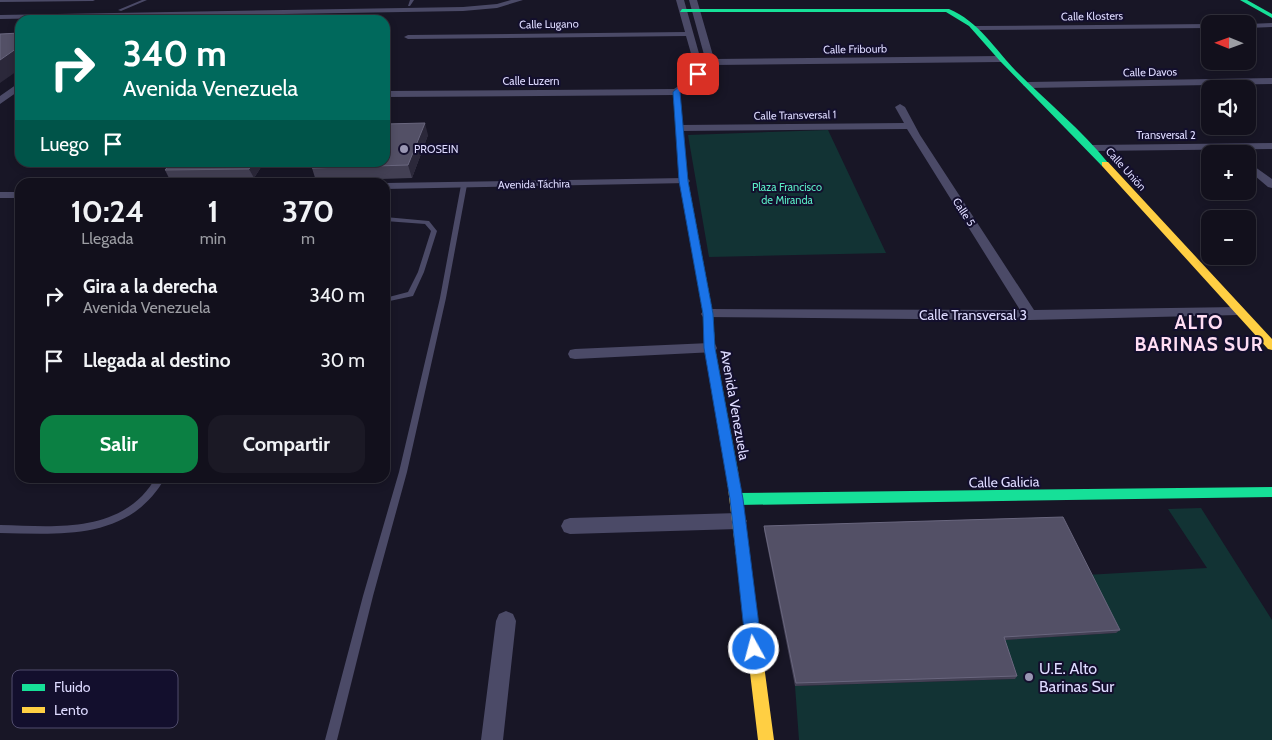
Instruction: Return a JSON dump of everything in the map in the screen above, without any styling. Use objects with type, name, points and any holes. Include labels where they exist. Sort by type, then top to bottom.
[{"type":"street","points":[[29,15],[157,9],[411,2],[452,5],[485,0]]},
{"type":"street","points":[[157,9],[307,11],[473,8],[497,6],[519,0]]},
{"type":"street","points":[[676,92],[690,82],[710,62],[693,0]]},
{"type":"street","points":[[1244,0],[1272,16]]},
{"type":"street","points":[[1251,0],[1272,12]]},
{"type":"street","points":[[681,6],[697,12]]},
{"type":"street","points":[[681,6],[696,57],[692,67],[690,82]]},
{"type":"street","name":"Calle Unión","points":[[697,12],[947,10],[957,13],[975,28],[1002,59],[1090,148],[1272,346]]},
{"type":"street","points":[[303,15],[307,11]]},
{"type":"street","points":[[0,12],[117,12]]},
{"type":"street","points":[[113,15],[117,12]]},
{"type":"street","points":[[0,16],[15,15]]},
{"type":"street","points":[[1256,26],[1272,25]]},
{"type":"street","name":"Calle Klosters","points":[[975,28],[1201,26]]},
{"type":"street","name":"Calle Lugano","points":[[408,37],[690,34]]},
{"type":"street","name":"Calle Fribourb","points":[[710,62],[1002,59]]},
{"type":"street","name":"Calle Davos","points":[[1028,85],[1272,81]]},
{"type":"street","points":[[1,99],[15,89]]},
{"type":"street","name":"Calle Luzern","points":[[390,94],[676,92]]},
{"type":"street","name":"Avenida Venezuela","points":[[676,92],[684,181],[708,314],[710,348],[736,499],[766,740]]},
{"type":"street","points":[[1,99],[15,98]]},
{"type":"street","name":"Calle 5","points":[[900,107],[910,126],[1030,315]]},
{"type":"street","name":"Calle Transversal 1","points":[[680,128],[910,126]]},
{"type":"street","name":"Transversal 2","points":[[1256,146],[1272,146]]},
{"type":"street","name":"Transversal 2","points":[[1090,148],[1201,147]]},
{"type":"street","points":[[1256,172],[1272,185]]},
{"type":"street","name":"Avenida Táchira","points":[[390,186],[684,181]]},
{"type":"street","points":[[0,195],[15,195]]},
{"type":"street","name":"Calle Transversal 3","points":[[708,314],[1030,315],[1238,311]]},
{"type":"street","points":[[575,354],[710,348]]},
{"type":"street","name":"Calle Galicia","points":[[736,499],[1272,492]]},
{"type":"street","points":[[570,526],[738,521]]},
{"type":"street","points":[[492,740],[506,621]]},
{"type":"lane","points":[[0,1],[93,0]]},
{"type":"lane","points":[[117,12],[145,0]]},
{"type":"lane","points":[[331,740],[368,596],[403,472],[443,298],[464,185]]},
{"type":"lane","points":[[390,219],[427,222],[434,231],[421,272],[411,294],[390,299]]},
{"type":"lane","points":[[0,529],[81,529],[110,523],[133,510],[158,483]]},
{"type":"green space","name":"Plaza Francisco de Miranda","points":[[828,130],[886,253],[709,257],[688,135]]},
{"type":"green space","points":[[1201,508],[1272,620],[1272,740],[799,740],[795,686],[1014,679],[1001,640],[1116,633],[1086,575],[1207,568],[1168,509]]},
{"type":"building","points":[[15,33],[15,50],[0,60],[0,34]]},
{"type":"building","points":[[425,123],[408,165],[390,166],[390,124]]},
{"type":"building","points":[[168,167],[250,167],[249,169],[165,170]]},
{"type":"building","points":[[312,167],[344,167],[312,168]]},
{"type":"building","points":[[1063,517],[1120,630],[1004,637],[1017,676],[796,683],[764,526]]},
{"type":"traffic: fast","points":[[1243,0],[1272,16]]},
{"type":"traffic: fast","points":[[682,11],[947,10],[964,19],[978,31],[1002,60],[1105,164]]},
{"type":"traffic: fast","points":[[676,92],[684,181],[708,314],[710,348],[732,471]]},
{"type":"traffic: fast","points":[[737,499],[1272,492]]},
{"type":"traffic: slow","points":[[1105,164],[1272,346]]},
{"type":"traffic: slow","points":[[732,471],[766,740]]},
{"type":"place","name":"PROSEIN","points":[[404,149]]},
{"type":"place","name":"U.E. Alto Barinas Sur","points":[[1029,677]]},
{"type":"district","name":"ALTO BARINAS SUR","points":[[1199,333]]},
{"type":"route","points":[[698,74],[676,92],[684,181],[708,314],[710,348],[736,499],[754,649]]}]
